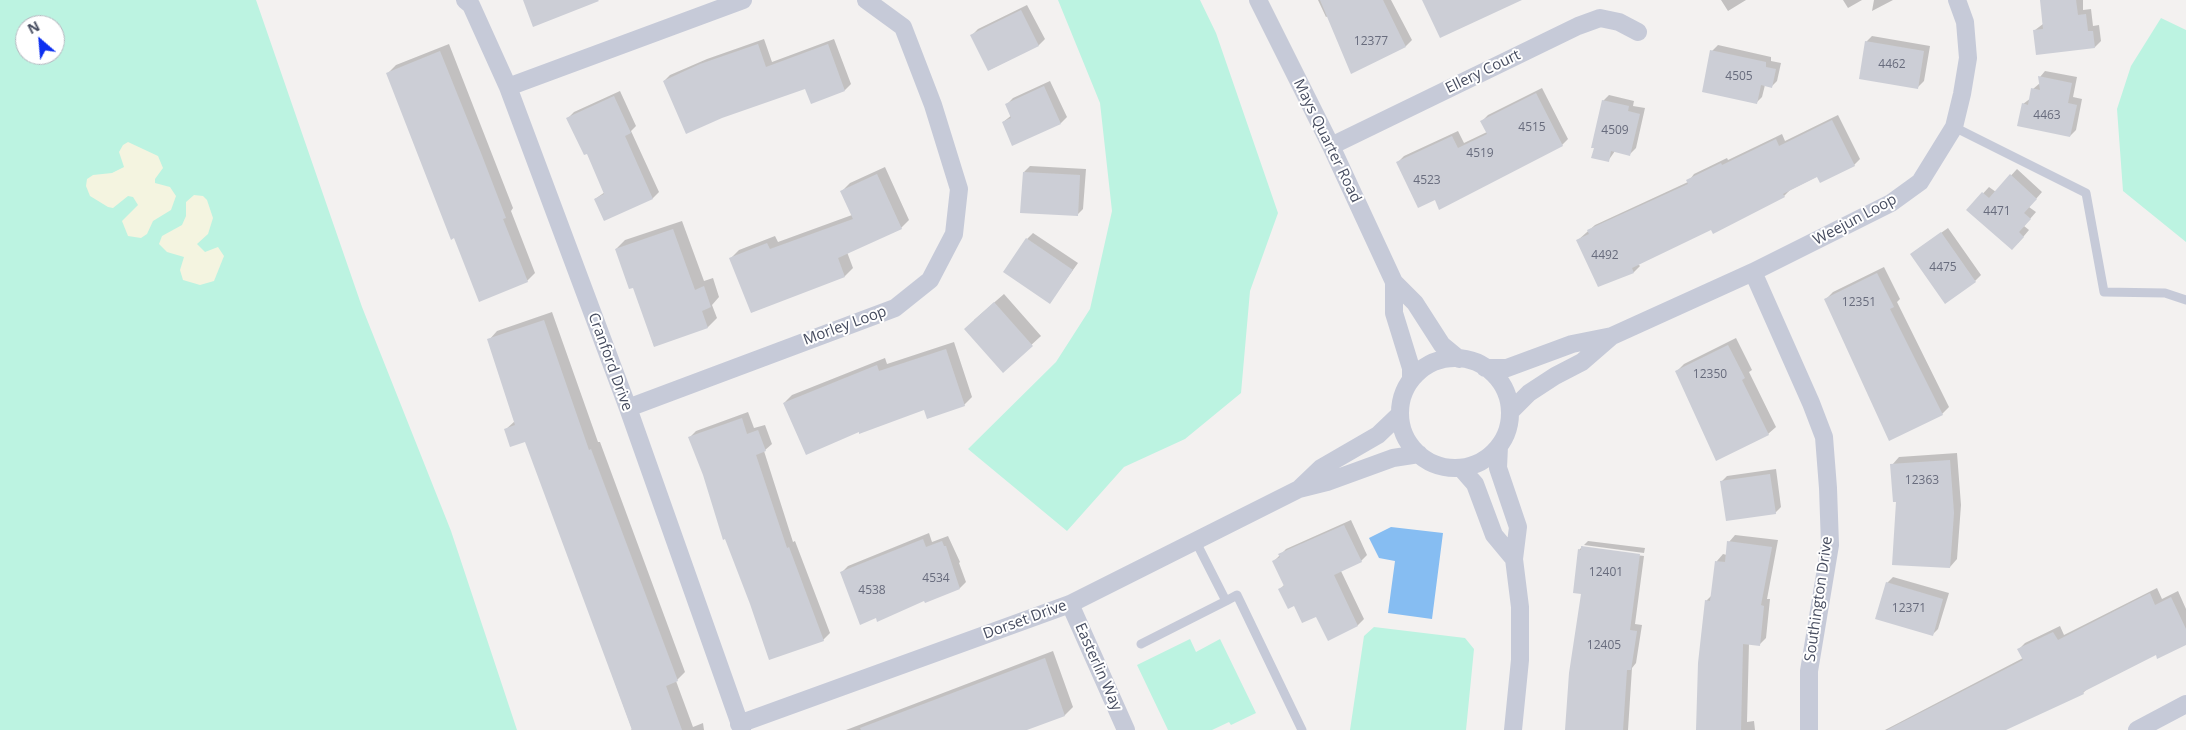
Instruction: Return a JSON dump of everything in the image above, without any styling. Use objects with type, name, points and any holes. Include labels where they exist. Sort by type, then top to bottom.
[{"type":"street","name":"Cranford Drive","points":[[465,0],[471,4],[508,87],[628,408],[740,727]]},
{"type":"street","points":[[508,87],[743,0]]},
{"type":"street","name":"Morley Loop","points":[[628,408],[895,308],[930,280],[954,234],[959,189],[933,105],[902,27],[866,0]]},
{"type":"street","name":"Mays Quarter Road","points":[[1258,0],[1331,146],[1394,282],[1416,303],[1442,345],[1459,359]]},
{"type":"street","name":"Weejun Loop","points":[[1486,368],[1507,368],[1572,344],[1612,336],[1752,272],[1891,203],[1920,182],[1954,127],[1968,58],[1965,22],[1957,0]]},
{"type":"street","name":"Ellery Court","points":[[1331,146],[1578,26],[1600,18],[1619,22],[1638,32]]},
{"type":"street","name":"Southington Drive","points":[[1752,272],[1824,437],[1830,545],[1809,671],[1809,730]]},
{"type":"street","name":"Mays Quarter Road","points":[[1394,282],[1394,312],[1411,368],[1411,380]]},
{"type":"street","name":"Weejun Loop","points":[[1510,412],[1529,393],[1554,376],[1582,362],[1612,336]]},
{"type":"street","name":"Mays Quarter Road","points":[[1411,380],[1425,368],[1441,360],[1459,359],[1473,361],[1486,368],[1503,387],[1510,412],[1505,436],[1499,446],[1498,468],[1518,527],[1514,559],[1520,607],[1520,660],[1513,730]]},
{"type":"street","points":[[1411,380],[1403,396],[1400,414],[1402,429],[1409,443],[1419,454],[1431,463],[1445,467],[1461,468],[1475,464],[1488,457],[1499,446]]},
{"type":"street","name":"Dorset Drive","points":[[740,727],[1070,604],[1196,542],[1299,488],[1321,468],[1378,435],[1400,414]]},
{"type":"street","name":"Dorset Drive","points":[[1299,488],[1327,482],[1393,458],[1419,454]]},
{"type":"street","points":[[1461,468],[1475,484],[1494,535],[1514,559]]},
{"type":"street","name":"Easterlin Way","points":[[1070,604],[1126,730]]},
{"type":"street","points":[[2138,730],[2186,704]]},
{"type":"lane","points":[[1954,127],[2086,193],[2104,292],[2165,292],[2186,300]]},
{"type":"lane","points":[[1196,542],[1226,600]]},
{"type":"lane","points":[[1141,644],[1237,595],[1302,730]]},
{"type":"green space","points":[[0,0],[256,0],[362,307],[451,531],[517,730],[0,730]]},
{"type":"green space","points":[[1058,0],[1200,0],[1216,33],[1278,213],[1250,291],[1241,393],[1185,439],[1124,467],[1067,531],[968,449],[1056,362],[1090,309],[1112,211],[1100,103]]},
{"type":"green space","points":[[2161,18],[2186,30],[2186,242],[2123,191],[2117,109],[2131,66]]},
{"type":"green space","points":[[1374,627],[1465,638],[1474,649],[1466,730],[1350,730],[1364,636]]},
{"type":"green space","points":[[1190,639],[1196,652],[1220,639],[1256,713],[1231,725],[1229,722],[1212,730],[1168,730],[1137,665]]},
{"type":"sand","points":[[128,142],[158,156],[163,168],[155,179],[155,183],[170,187],[176,196],[171,210],[153,221],[147,234],[141,238],[128,236],[122,221],[138,205],[133,197],[128,196],[113,208],[108,207],[90,196],[86,186],[87,179],[93,175],[112,173],[124,167],[119,152],[123,145]]},
{"type":"sand","points":[[194,195],[203,196],[207,200],[213,218],[208,234],[197,244],[205,252],[218,247],[224,256],[214,281],[200,285],[183,280],[180,270],[184,257],[167,252],[159,244],[162,236],[182,225],[186,216],[186,202]]},
{"type":"water","points":[[1391,527],[1443,533],[1432,619],[1388,613],[1395,561],[1379,558],[1369,538]]},
{"type":"building","points":[[523,0],[598,0],[599,1],[533,27]]},
{"type":"building","points":[[1320,0],[1383,0],[1406,47],[1351,74]]},
{"type":"building","points":[[1422,0],[1522,0],[1440,38]]},
{"type":"building","points":[[2040,0],[2076,0],[2078,15],[2086,14],[2088,31],[2093,31],[2095,48],[2036,55],[2033,30],[2043,29]]},
{"type":"building","points":[[1021,10],[1039,46],[988,71],[970,35]]},
{"type":"building","points":[[1865,41],[1924,51],[1918,89],[1859,79]]},
{"type":"building","points":[[758,44],[766,67],[828,44],[845,91],[811,104],[805,89],[722,118],[686,134],[663,81],[700,64]]},
{"type":"building","points":[[1710,50],[1766,62],[1766,67],[1776,69],[1772,88],[1761,85],[1757,104],[1702,92]]},
{"type":"building","points":[[440,51],[506,218],[503,219],[528,282],[479,302],[454,238],[451,240],[386,73]]},
{"type":"building","points":[[2038,76],[2072,83],[2068,103],[2077,105],[2070,137],[2017,126],[2022,103],[2028,105],[2031,88],[2040,90]]},
{"type":"building","points":[[1044,86],[1061,124],[1012,146],[1002,122],[1011,118],[1005,104]]},
{"type":"building","points":[[1536,93],[1563,146],[1439,210],[1435,200],[1418,208],[1396,162],[1452,136],[1458,148],[1487,134],[1480,121]]},
{"type":"building","points":[[614,96],[631,133],[625,136],[653,199],[604,221],[594,199],[604,194],[587,154],[584,155],[566,118]]},
{"type":"building","points":[[1602,100],[1629,106],[1628,111],[1640,114],[1630,156],[1611,151],[1609,162],[1591,158],[1594,148],[1591,148]]},
{"type":"building","points":[[1832,120],[1855,166],[1820,183],[1817,177],[1783,194],[1785,197],[1713,234],[1711,230],[1632,268],[1634,273],[1598,287],[1576,240],[1589,234],[1587,230],[1688,184],[1686,180],[1721,163],[1722,165],[1776,139],[1779,146]]},
{"type":"building","points":[[1023,172],[1080,175],[1078,216],[1020,213]]},
{"type":"building","points":[[877,174],[902,229],[838,258],[845,277],[751,313],[729,258],[767,243],[770,249],[853,219],[840,191]]},
{"type":"building","points":[[2010,174],[2037,199],[2024,213],[2031,219],[2019,232],[2024,237],[2012,250],[1966,210],[1982,192],[1989,198]]},
{"type":"building","points":[[673,229],[695,290],[704,286],[711,307],[702,311],[708,328],[654,347],[633,288],[629,289],[615,249]]},
{"type":"building","points":[[1941,232],[1976,282],[1945,304],[1910,254]]},
{"type":"building","points":[[1026,238],[1073,270],[1050,304],[1003,272]]},
{"type":"building","points":[[1877,273],[1894,307],[1890,309],[1943,415],[1889,441],[1824,299]]},
{"type":"building","points":[[994,302],[1033,346],[1003,373],[964,329]]},
{"type":"building","points":[[544,320],[589,450],[591,449],[678,681],[666,686],[682,730],[632,730],[525,442],[510,447],[504,429],[515,425],[487,339]]},
{"type":"building","points":[[1728,345],[1745,378],[1742,380],[1769,435],[1716,461],[1675,371]]},
{"type":"building","points":[[946,349],[965,406],[927,419],[924,410],[859,434],[859,432],[806,455],[783,403],[877,365],[879,371]]},
{"type":"building","points":[[742,418],[747,434],[758,430],[766,451],[756,455],[787,548],[789,547],[824,641],[769,660],[750,604],[725,539],[723,540],[703,475],[688,437]]},
{"type":"building","points":[[1950,460],[1954,513],[1950,568],[1892,565],[1896,502],[1893,502],[1890,464]]},
{"type":"building","points":[[1770,474],[1776,514],[1726,521],[1720,481]]},
{"type":"building","points":[[1344,525],[1362,562],[1334,575],[1358,626],[1328,641],[1316,617],[1302,623],[1294,606],[1288,609],[1278,589],[1284,586],[1272,561],[1280,557],[1278,554]]},
{"type":"building","points":[[923,539],[926,547],[942,541],[944,546],[946,546],[960,589],[925,603],[924,601],[877,622],[876,618],[860,625],[840,572]]},
{"type":"building","points":[[1727,541],[1772,547],[1761,605],[1764,606],[1760,646],[1743,644],[1741,730],[1696,730],[1698,663],[1705,600],[1710,601],[1715,561],[1725,562]]},
{"type":"building","points":[[1581,546],[1640,554],[1630,630],[1637,631],[1631,670],[1627,670],[1623,730],[1565,730],[1569,673],[1581,594],[1573,593],[1578,549],[1581,550]]},
{"type":"building","points":[[1886,582],[1943,599],[1933,636],[1875,619]]},
{"type":"building","points":[[2150,593],[2155,605],[2171,597],[2186,629],[2186,645],[2157,659],[2156,655],[2083,692],[2084,694],[2006,730],[1887,730],[2023,660],[2017,649],[2053,632],[2058,640]]},
{"type":"building","points":[[1045,658],[1065,716],[1027,730],[861,730],[860,728]]}]
